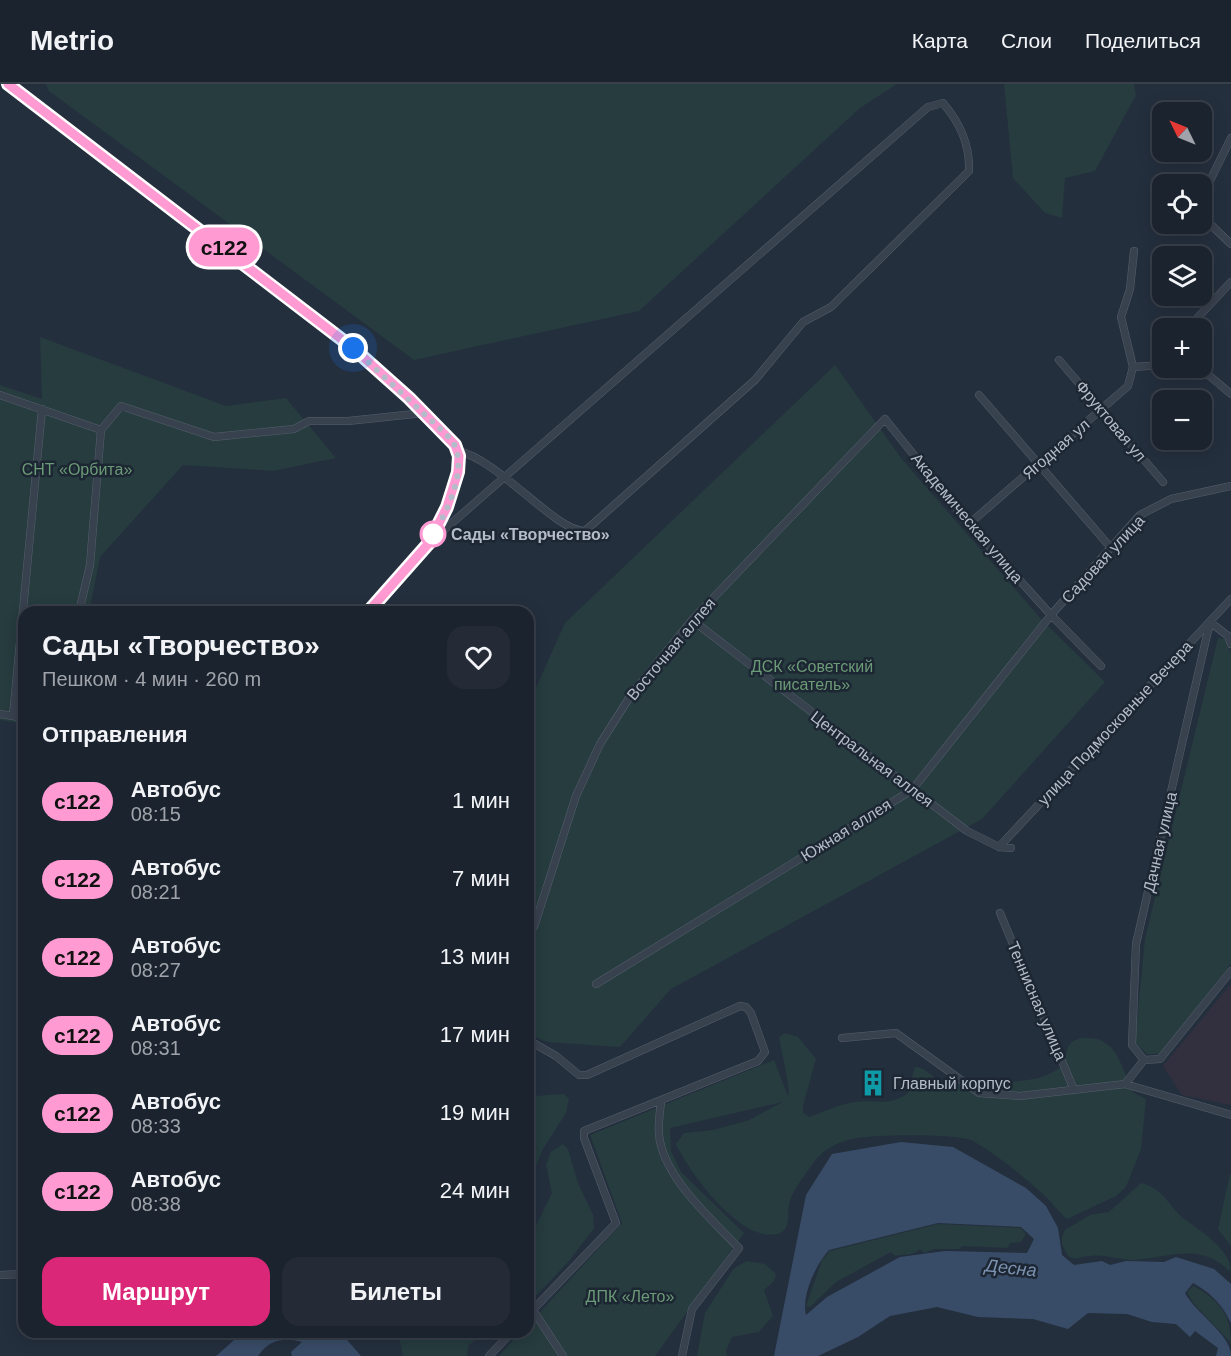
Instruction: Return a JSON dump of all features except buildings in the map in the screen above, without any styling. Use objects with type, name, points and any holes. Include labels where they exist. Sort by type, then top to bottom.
[{"type":"street","points":[[8,84],[353,348],[451,439],[458,451],[460,461],[447,507],[429,543]]},
{"type":"street","points":[[373,606],[429,543],[504,477],[928,107],[943,103],[958,121],[969,155],[969,171],[831,306],[803,322],[755,380],[585,531],[571,528],[504,477],[476,457],[458,451]]},
{"type":"street","points":[[1212,177],[1231,138]]},
{"type":"street","points":[[1212,226],[1231,244]]},
{"type":"street","points":[[1134,251],[1130,290],[1121,317],[1133,367],[1152,366]]},
{"type":"street","points":[[1197,318],[1231,282]]},
{"type":"street","name":"Фруктовая ул","points":[[1059,360],[1163,482]]},
{"type":"street","name":"Ягодная ул","points":[[969,524],[1128,386],[1133,367]]},
{"type":"street","points":[[1212,377],[1230,390]]},
{"type":"street","points":[[0,395],[101,430]]},
{"type":"street","points":[[979,395],[1111,548]]},
{"type":"street","points":[[80,606],[90,565],[101,430],[121,406],[214,437],[294,429],[309,421],[348,421],[424,413]]},
{"type":"street","points":[[23,606],[42,410]]},
{"type":"street","name":"Академическая улица","points":[[885,419],[969,524],[1049,618],[1101,666]]},
{"type":"street","name":"Восточная аллея","points":[[534,927],[576,796],[600,744],[631,695],[692,620],[885,419]]},
{"type":"street","name":"Садовая улица","points":[[1049,618],[1140,515],[1171,499],[1231,486]]},
{"type":"street","name":"улица Подмосковные Вечера","points":[[999,847],[1231,599]]},
{"type":"street","name":"Южная аллея","points":[[596,984],[912,790],[1049,618]]},
{"type":"street","name":"Центральная аллея","points":[[692,620],[967,831],[999,847]]},
{"type":"street","points":[[1210,622],[1228,636],[1231,644]]},
{"type":"street","name":"Дачная улица","points":[[1144,1060],[1132,1045],[1136,944],[1210,622]]},
{"type":"street","points":[[13,716],[18,663]]},
{"type":"street","points":[[0,714],[18,717]]},
{"type":"street","points":[[999,847],[1011,848]]},
{"type":"street","name":"Теннисная улица","points":[[1000,913],[1074,1090]]},
{"type":"street","points":[[1125,1084],[1144,1060],[1160,1059],[1231,971]]},
{"type":"street","points":[[534,1043],[556,1056],[579,1075],[587,1075],[740,1006],[748,1009],[765,1052],[762,1059],[661,1102],[584,1131],[616,1223],[534,1308]]},
{"type":"street","points":[[842,1038],[896,1033],[979,1093],[1020,1096],[1125,1084],[1231,1115]]},
{"type":"street","points":[[661,1102],[659,1135],[663,1152],[679,1183],[738,1248],[692,1309],[682,1356]]},
{"type":"street","points":[[0,1275],[18,1274]]},
{"type":"street","points":[[534,1317],[563,1356]]},
{"type":"street","points":[[489,1356],[506,1338]]},
{"type":"shaded area","points":[[1231,984],[1231,1105],[1182,1095],[1163,1066]]},
{"type":"green space","points":[[46,84],[897,84],[860,108],[639,311],[414,360],[49,91]]},
{"type":"green space","points":[[1004,84],[1134,84],[1136,95],[1095,171],[1065,178],[1062,218],[1045,213],[1013,178]]},
{"type":"green space","name":"СНТ «Орбита»","points":[[40,337],[226,406],[286,398],[336,458],[273,471],[183,465],[100,557],[90,606],[18,606],[18,723],[0,720],[0,385],[42,399]]},
{"type":"green space","name":"ДСК «Советский писатель»","points":[[835,365],[901,458],[1041,619],[1105,682],[982,819],[671,989],[620,1047],[547,1042],[534,1037],[534,692],[565,623]]},
{"type":"green space","points":[[1218,638],[1225,639],[1231,653],[1231,964],[1160,1054],[1147,1054],[1135,1043],[1145,939]]},
{"type":"green space","name":"ДПК «Лето»","points":[[785,1033],[798,1037],[816,1059],[803,1106],[803,1113],[809,1117],[849,1103],[900,1098],[907,1094],[915,1067],[945,1082],[999,1083],[1040,1078],[1063,1065],[1068,1047],[1077,1039],[1096,1039],[1112,1048],[1134,1093],[1146,1099],[1141,1149],[1126,1187],[1116,1196],[1067,1219],[1020,1174],[992,1153],[965,1138],[912,1135],[872,1136],[848,1140],[827,1149],[815,1160],[791,1199],[786,1228],[780,1233],[765,1234],[750,1229],[719,1204],[693,1172],[676,1144],[684,1133],[713,1130],[749,1120],[783,1102],[670,1128],[671,1151],[681,1172],[744,1233],[655,1356],[499,1356],[516,1338],[534,1338],[534,1318],[622,1223],[590,1135],[774,1060],[788,1096],[779,1037]]},
{"type":"green space","points":[[534,1094],[564,1094],[569,1099],[566,1113],[543,1149],[534,1171]]},
{"type":"green space","points":[[563,1144],[568,1149],[578,1183],[593,1215],[594,1228],[569,1261],[534,1298],[534,1230],[552,1193],[546,1165],[551,1152]]},
{"type":"green space","points":[[1231,1174],[1231,1246],[1218,1229]]},
{"type":"green space","points":[[1141,1183],[1160,1193],[1183,1218],[1213,1241],[1226,1256],[1231,1272],[1219,1263],[1196,1254],[1133,1260],[1102,1256],[1077,1258],[1068,1256],[1062,1244],[1065,1230],[1090,1215],[1109,1212]]},
{"type":"green space","points":[[938,1224],[1021,1228],[1026,1234],[1021,1242],[1010,1243],[1008,1248],[962,1246],[959,1249],[934,1249],[924,1253],[920,1249],[911,1254],[895,1256],[891,1252],[836,1282],[810,1307],[806,1306],[822,1260],[830,1251]]},
{"type":"green space","points":[[747,1261],[765,1264],[776,1274],[774,1281],[764,1290],[773,1316],[759,1332],[732,1337],[726,1350],[727,1356],[697,1356],[705,1313],[734,1268]]},
{"type":"green space","points":[[1193,1286],[1209,1296],[1221,1308],[1229,1324],[1231,1343],[1194,1304],[1187,1292]]},
{"type":"green space","points":[[399,1338],[478,1338],[468,1346],[467,1356],[403,1356]]},
{"type":"water","name":"Десна","points":[[901,1142],[953,1147],[1026,1188],[1046,1206],[1058,1228],[1062,1255],[1074,1265],[1102,1261],[1110,1265],[1126,1261],[1164,1262],[1176,1257],[1214,1269],[1231,1284],[1231,1323],[1220,1304],[1200,1287],[1193,1283],[1185,1293],[1225,1340],[1231,1356],[1216,1356],[1218,1348],[1195,1331],[1190,1337],[1176,1324],[1152,1322],[1127,1314],[1088,1313],[1068,1329],[1033,1319],[978,1317],[937,1307],[890,1316],[858,1337],[818,1356],[774,1356],[806,1195],[832,1154]],"holes":[[[938,1223],[1021,1227],[1034,1239],[1027,1253],[945,1251],[900,1257],[827,1297],[806,1315],[806,1299],[811,1281],[819,1263],[829,1250]]]},
{"type":"water","points":[[236,1338],[345,1338],[361,1356],[292,1356],[291,1352],[302,1342],[283,1340],[267,1346],[258,1356],[216,1356]]},
{"type":"bus line","name":"с122","points":[[8,84],[200,228],[353,348],[451,439],[458,451],[460,461],[447,507],[429,543],[374,606]]},
{"type":"place","name":"Сады «Творчество»","points":[[433,534]]},
{"type":"place","name":"Главный корпус","points":[[873,1083]]},
{"type":"route","points":[[353,348],[451,439],[458,451],[460,461],[458,472],[447,507],[433,534]]}]
